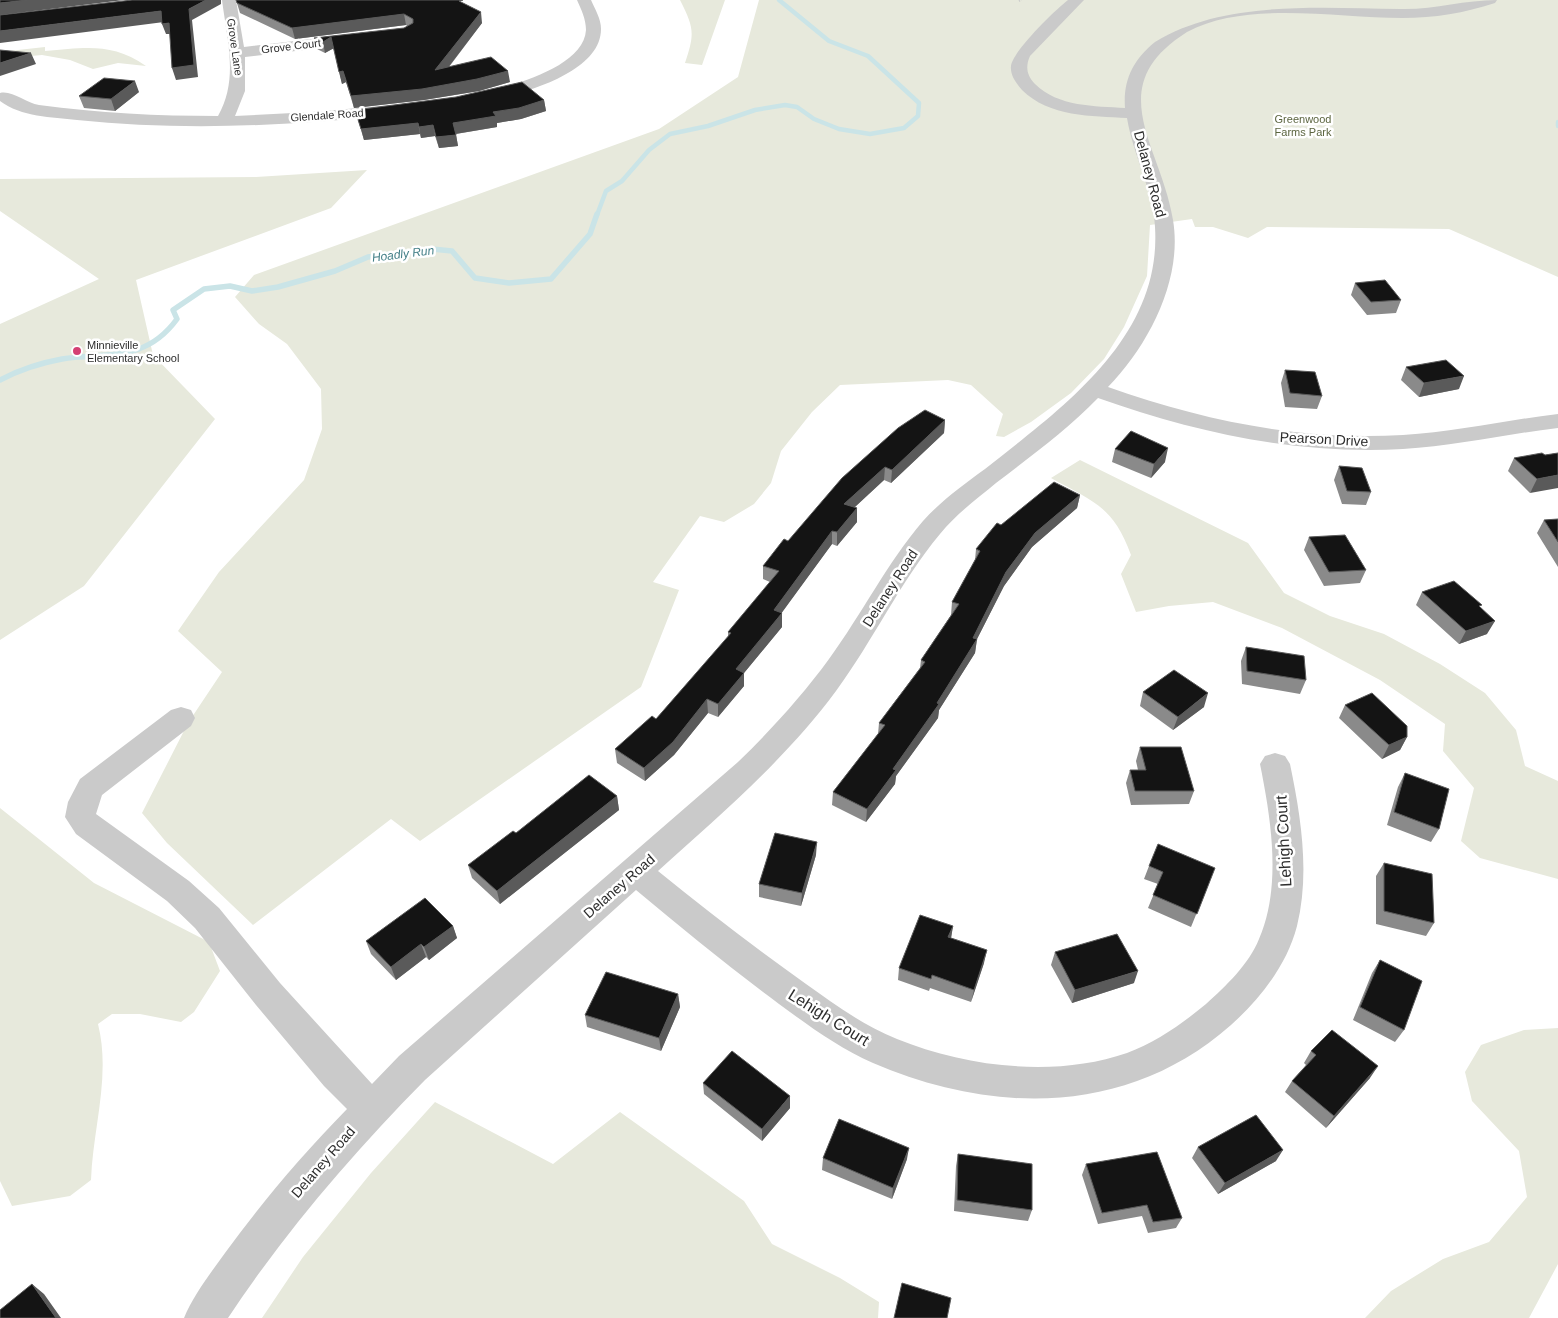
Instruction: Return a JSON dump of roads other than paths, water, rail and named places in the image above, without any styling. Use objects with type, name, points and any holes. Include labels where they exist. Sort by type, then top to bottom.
[{"type":"street","name":"Grove Lane","points":[[224,120],[231,110],[239,90],[240,80],[229,0]]},
{"type":"street","points":[[472,99],[535,82],[575,61],[584,52],[594,33],[593,23],[584,0]]},
{"type":"street","points":[[1077,0],[1054,22],[1020,60],[1019,68],[1022,80],[1036,94],[1062,105],[1082,110],[1135,113]]},
{"type":"street","name":"Delaney Road","points":[[204,1318],[284,1207],[371,1108],[412,1068],[737,782],[780,738],[826,684],[911,554],[933,525],[964,497],[1096,390],[1136,335],[1148,313],[1162,271],[1165,241],[1164,219],[1135,113],[1134,83],[1137,73],[1144,62],[1156,49],[1184,27],[1212,16],[1264,6],[1316,6],[1408,12],[1450,11],[1490,0]]},
{"type":"street","name":"Grove Court","points":[[236,53],[368,37]]},
{"type":"street","name":"Glendale Road","points":[[5,97],[18,105],[30,108],[77,114],[161,120],[297,118],[405,108]]},
{"type":"street","name":"Pearson Drive","points":[[1096,390],[1165,414],[1218,427],[1305,440],[1358,443],[1409,441],[1558,421]]},
{"type":"street","points":[[181,718],[91,787],[83,802],[80,817],[87,825],[178,891],[207,918],[324,1059],[371,1108]]},
{"type":"street","name":"Lehigh Court","points":[[636,872],[742,959],[840,1028],[886,1052],[937,1069],[979,1078],[1030,1083],[1079,1080],[1126,1069],[1160,1056],[1197,1033],[1240,994],[1264,963],[1279,929],[1286,894],[1287,844],[1275,764]]},
{"type":"waterway","name":"Hoadly Run","points":[[597,215],[606,191],[622,181],[649,150],[670,134],[708,126],[755,110],[785,105],[797,107],[814,119],[839,129],[870,134],[904,128],[918,116],[919,103],[868,56],[829,41],[779,0]]},
{"type":"waterway","name":"Hoadly Run","points":[[0,380],[22,370],[62,359],[124,353],[152,343],[165,333],[177,319],[173,310],[204,289],[230,286],[252,291],[278,287],[335,271],[368,257],[432,249],[452,251],[475,278],[509,283],[551,279],[590,234],[597,214]]},
{"type":"place","name":"Minnieville Elementary School","points":[[77,351]]},
{"type":"park label","name":"Greenwood Farms Park","points":[[1303,125]]}]
